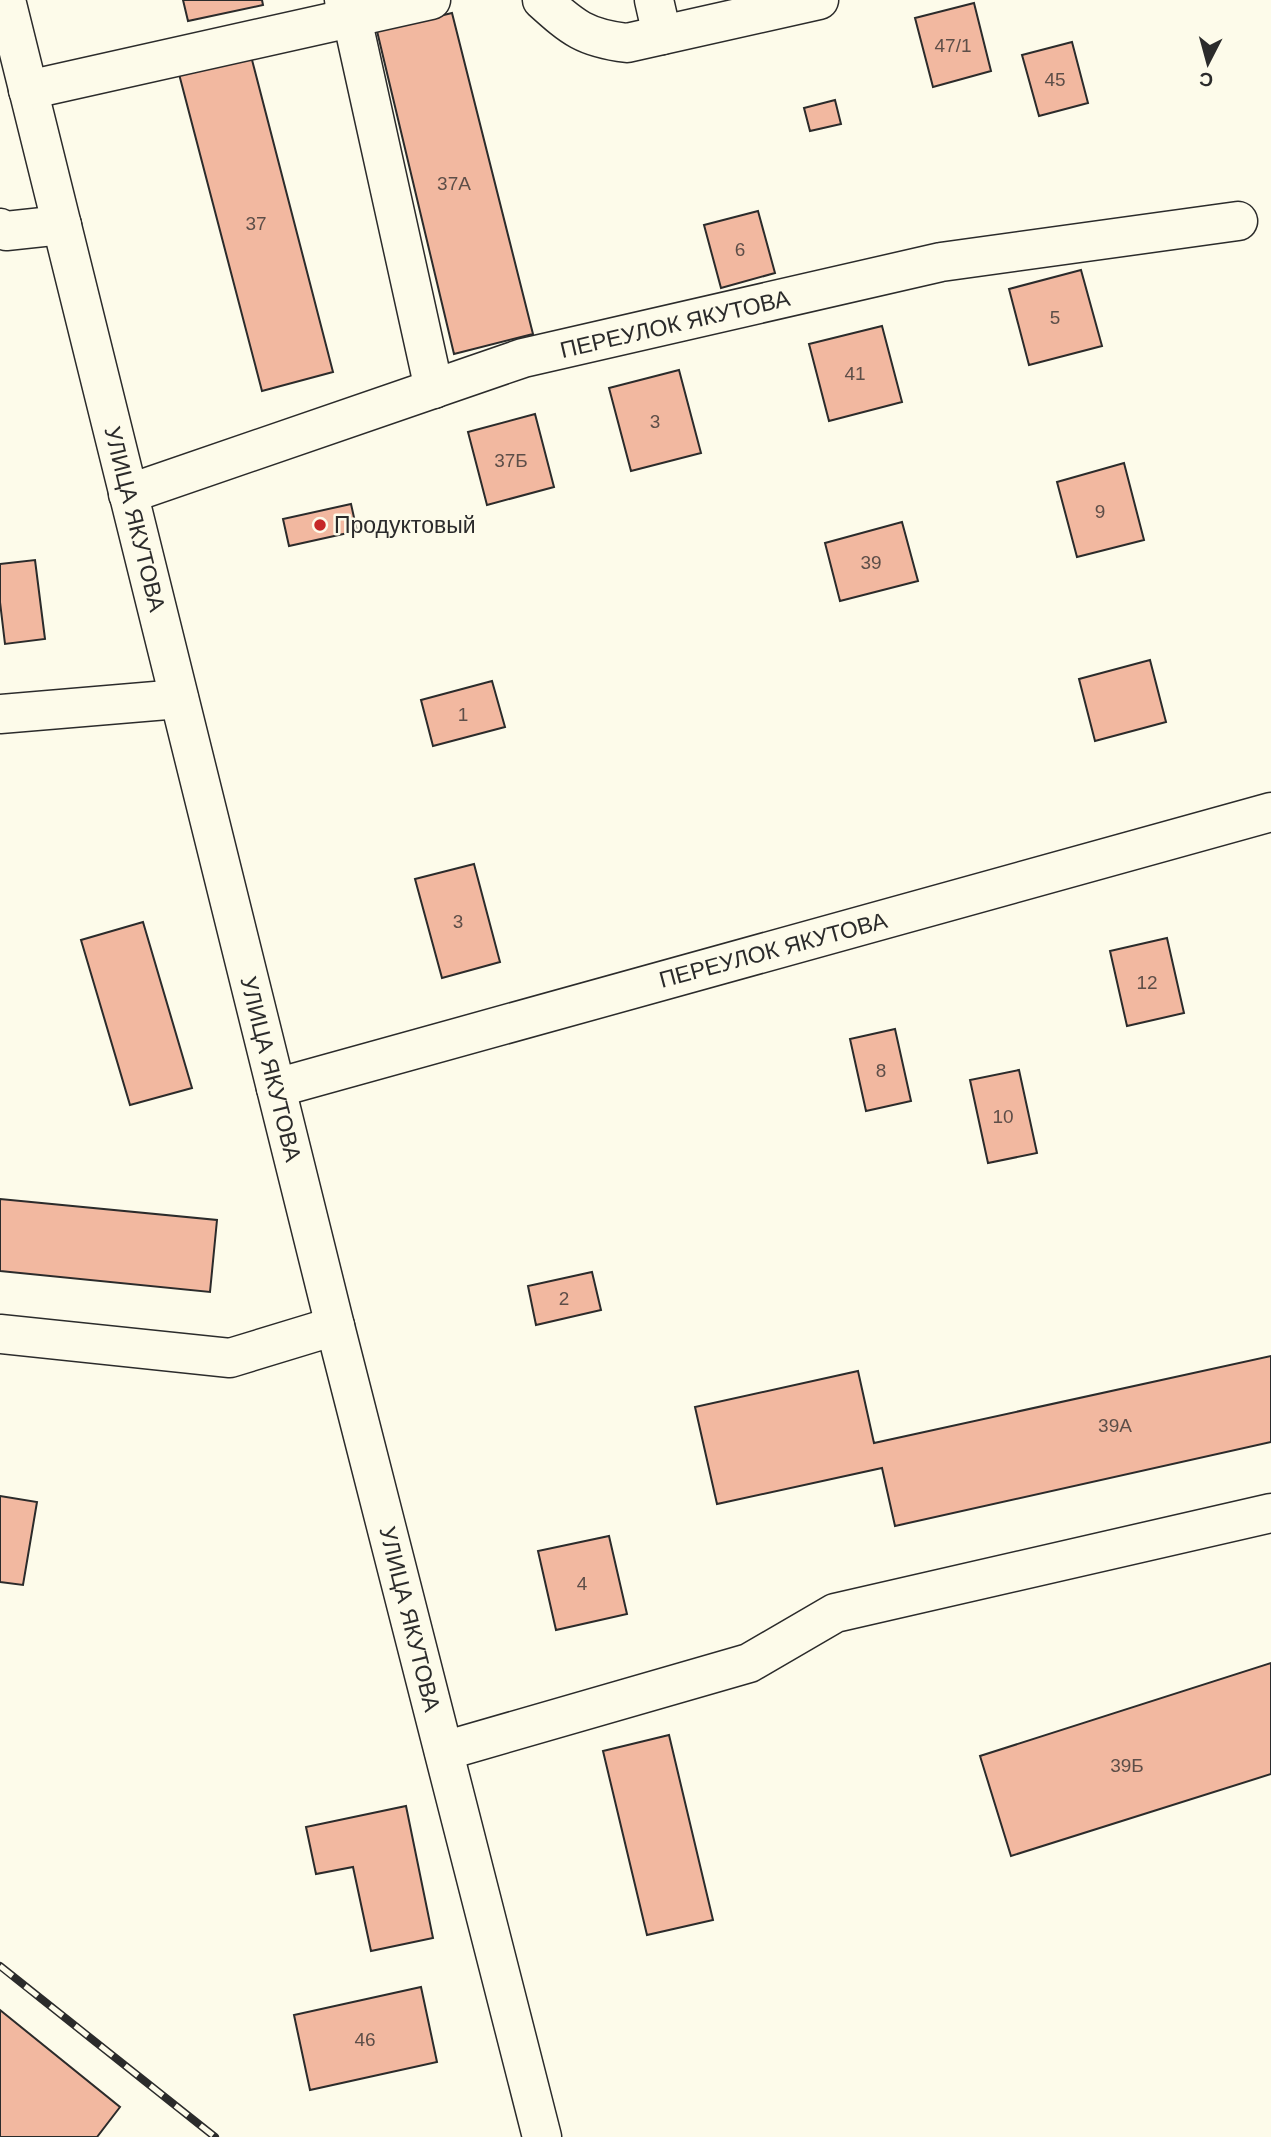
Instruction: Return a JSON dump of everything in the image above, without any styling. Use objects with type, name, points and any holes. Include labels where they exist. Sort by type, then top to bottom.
[{"type":"street","name":"УЛИЦА ЯКУТОВА","points":[[6,0],[335,1326],[542,2137]]},
{"type":"street","points":[[28,90],[348,9],[431,0]]},
{"type":"street","points":[[542,0],[566,22],[585,34],[602,40],[627,43],[658,18],[819,0]]},
{"type":"street","points":[[348,9],[434,389]]},
{"type":"street","name":"ПЕРЕУЛОК ЯКУТОВА","points":[[128,494],[523,359],[941,262],[1238,221]]},
{"type":"street","points":[[0,228],[6,231],[62,225]]},
{"type":"street","points":[[0,711],[179,699]]},
{"type":"street","name":"ПЕРЕУЛОК ЯКУТОВА","points":[[276,1088],[1271,813]]},
{"type":"street","points":[[0,1334],[230,1358],[335,1326]]},
{"type":"street","points":[[443,1751],[749,1663],[835,1613],[1271,1513]]},
{"type":"building","points":[[183,0],[262,0],[263,5],[188,21]]},
{"type":"building","points":[[974,3],[991,71],[933,87],[915,18]]},
{"type":"building","points":[[452,13],[533,334],[454,354],[377,31]]},
{"type":"building","points":[[1072,42],[1088,103],[1039,116],[1022,55]]},
{"type":"building","points":[[251,56],[333,372],[262,391],[179,74]]},
{"type":"building","points":[[835,100],[841,124],[810,131],[804,108]]},
{"type":"building","points":[[758,211],[775,273],[721,288],[704,225]]},
{"type":"building","points":[[1081,270],[1102,346],[1029,365],[1009,289]]},
{"type":"building","points":[[882,326],[902,402],[829,421],[809,344]]},
{"type":"building","points":[[679,370],[701,453],[631,471],[609,388]]},
{"type":"building","points":[[535,414],[554,487],[487,505],[468,432]]},
{"type":"building","points":[[1124,463],[1144,540],[1077,557],[1057,482]]},
{"type":"building","name":"Продуктовый","points":[[351,504],[357,531],[289,546],[283,519]]},
{"type":"building","points":[[902,522],[918,581],[840,601],[825,543]]},
{"type":"building","points":[[35,560],[45,639],[5,644],[0,602],[0,564]]},
{"type":"building","points":[[1150,660],[1166,722],[1095,741],[1079,679]]},
{"type":"building","points":[[492,681],[505,727],[433,746],[421,700]]},
{"type":"building","points":[[474,864],[500,962],[442,978],[415,879]]},
{"type":"building","points":[[143,922],[192,1088],[130,1105],[81,940]]},
{"type":"building","points":[[1167,938],[1184,1013],[1127,1026],[1110,951]]},
{"type":"building","points":[[895,1029],[911,1101],[866,1111],[850,1039]]},
{"type":"building","points":[[1019,1070],[1037,1153],[988,1163],[970,1080]]},
{"type":"building","points":[[0,1199],[217,1220],[210,1292],[0,1271]]},
{"type":"building","points":[[592,1272],[601,1310],[536,1325],[528,1286]]},
{"type":"building","points":[[1271,1356],[1271,1442],[895,1526],[882,1468],[717,1504],[695,1407],[858,1371],[874,1443]]},
{"type":"building","points":[[0,1496],[37,1502],[23,1585],[0,1582]]},
{"type":"building","points":[[609,1536],[627,1614],[556,1630],[538,1551]]},
{"type":"building","points":[[1271,1663],[1271,1774],[1011,1856],[980,1756]]},
{"type":"building","points":[[669,1735],[713,1920],[647,1935],[603,1751]]},
{"type":"building","points":[[406,1806],[433,1938],[371,1951],[353,1867],[316,1874],[306,1827]]},
{"type":"building","points":[[421,1987],[437,2062],[310,2090],[294,2015]]},
{"type":"building","points":[[0,2010],[120,2107],[97,2137],[0,2137]]},
{"type":"railway","points":[[0,1966],[215,2137]]},
{"type":"place","name":"Продуктовый","points":[[320,525]]}]
